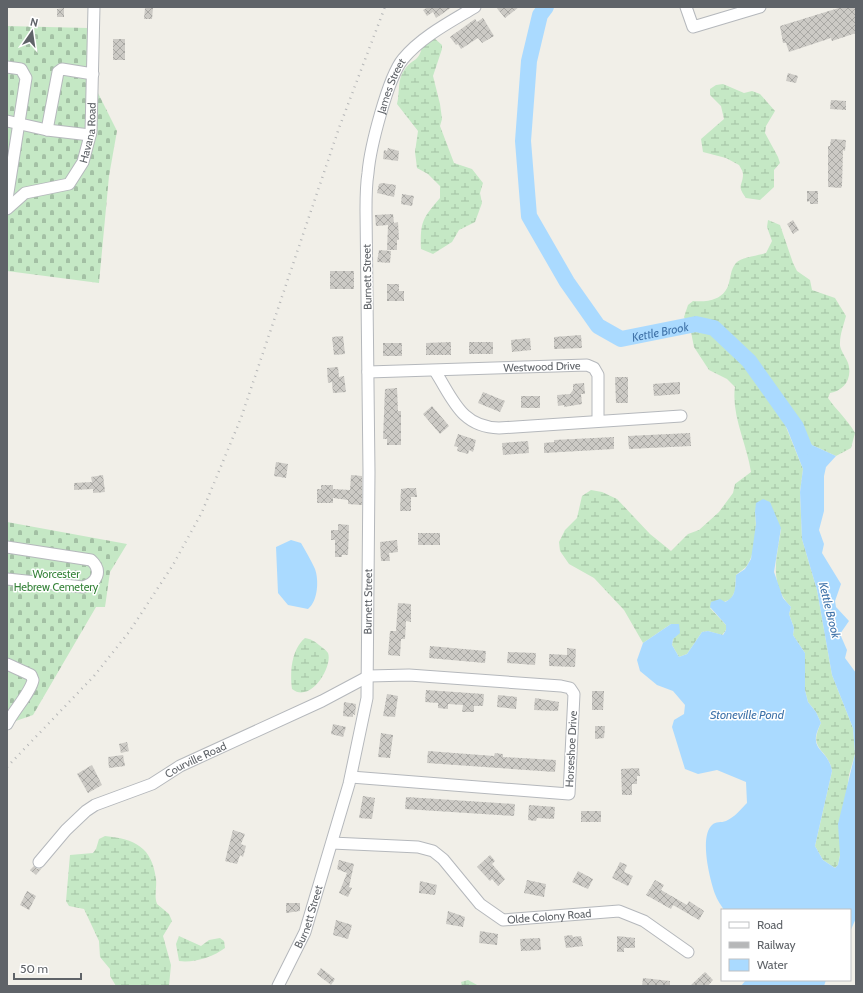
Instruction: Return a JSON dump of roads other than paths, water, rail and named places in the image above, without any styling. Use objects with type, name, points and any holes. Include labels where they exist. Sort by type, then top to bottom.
[{"type":"street","name":"Havana Road","points":[[7,209],[25,193],[69,184],[83,162],[90,135],[94,7]]},
{"type":"street","name":"James Street","points":[[366,202],[370,160],[383,107],[399,64],[416,46],[475,7]]},
{"type":"street","points":[[686,7],[693,27],[760,7]]},
{"type":"street","points":[[7,66],[21,69],[26,78],[7,199]]},
{"type":"street","points":[[47,130],[58,72],[62,69],[70,69],[93,74]]},
{"type":"street","points":[[7,121],[18,125],[47,130],[90,135]]},
{"type":"street","name":"Burnett Street","points":[[278,986],[305,932],[351,777],[366,705],[369,676],[366,202]]},
{"type":"street","name":"Westwood Drive","points":[[368,372],[587,365],[594,368],[598,375],[598,421]]},
{"type":"street","points":[[435,371],[462,413],[484,427],[499,428],[681,416]]},
{"type":"street","points":[[7,547],[91,560],[97,570],[97,578],[92,584],[83,588],[7,579]]},
{"type":"street","points":[[7,664],[31,675],[33,680],[29,691],[7,724]]},
{"type":"street","name":"Horseshoe Drive","points":[[351,777],[569,794],[574,696],[570,688],[409,676],[369,676]]},
{"type":"street","name":"Courville Road","points":[[40,862],[54,843],[89,808],[152,784],[180,766],[322,701],[369,676]]},
{"type":"street","name":"Olde Colony Road","points":[[332,843],[418,847],[433,851],[443,859],[480,904],[503,920],[619,911],[644,921],[688,952]]},
{"type":"water","name":"Stoneville Pond","points":[[786,426],[796,427],[812,445],[836,456],[826,467],[824,476],[824,511],[819,530],[824,544],[822,553],[841,584],[835,601],[836,607],[849,621],[840,634],[847,650],[845,658],[856,673],[856,918],[851,930],[851,909],[723,909],[716,896],[711,879],[707,859],[706,839],[708,831],[712,825],[729,819],[738,813],[747,803],[746,782],[717,770],[698,774],[685,769],[672,727],[674,720],[684,714],[685,705],[673,691],[657,685],[640,671],[637,660],[643,643],[671,624],[679,624],[680,633],[673,639],[672,645],[679,657],[687,654],[702,632],[708,631],[723,635],[726,630],[726,625],[710,607],[711,602],[720,599],[725,602],[732,597],[736,575],[745,569],[751,559],[756,524],[756,503],[763,499],[770,502],[781,528],[774,572],[783,598],[791,607],[789,614],[794,628],[793,635],[805,653],[805,690],[808,702],[816,712],[821,723],[817,732],[817,745],[830,763],[832,771],[815,846],[823,860],[835,868],[838,865],[840,855],[838,824],[855,754],[853,728],[832,675],[817,590],[802,539],[800,492],[803,469]]},
{"type":"water","points":[[291,540],[301,543],[315,569],[317,584],[316,596],[308,609],[288,605],[278,593],[276,547]]},
{"type":"water","points":[[745,981],[826,981],[824,986],[741,986]]},
{"type":"waterway","name":"Kettle Brook","points":[[546,7],[540,15],[529,61],[523,141],[529,216],[567,282],[598,326],[621,339],[696,324],[714,328],[749,361],[796,427],[804,447]]},
{"type":"railway","points":[[7,767],[94,676],[129,632],[173,565],[202,512],[241,418],[339,128],[385,7]]},
{"type":"park label","name":"Worcester Hebrew Cemetery","points":[[56,580]]}]
